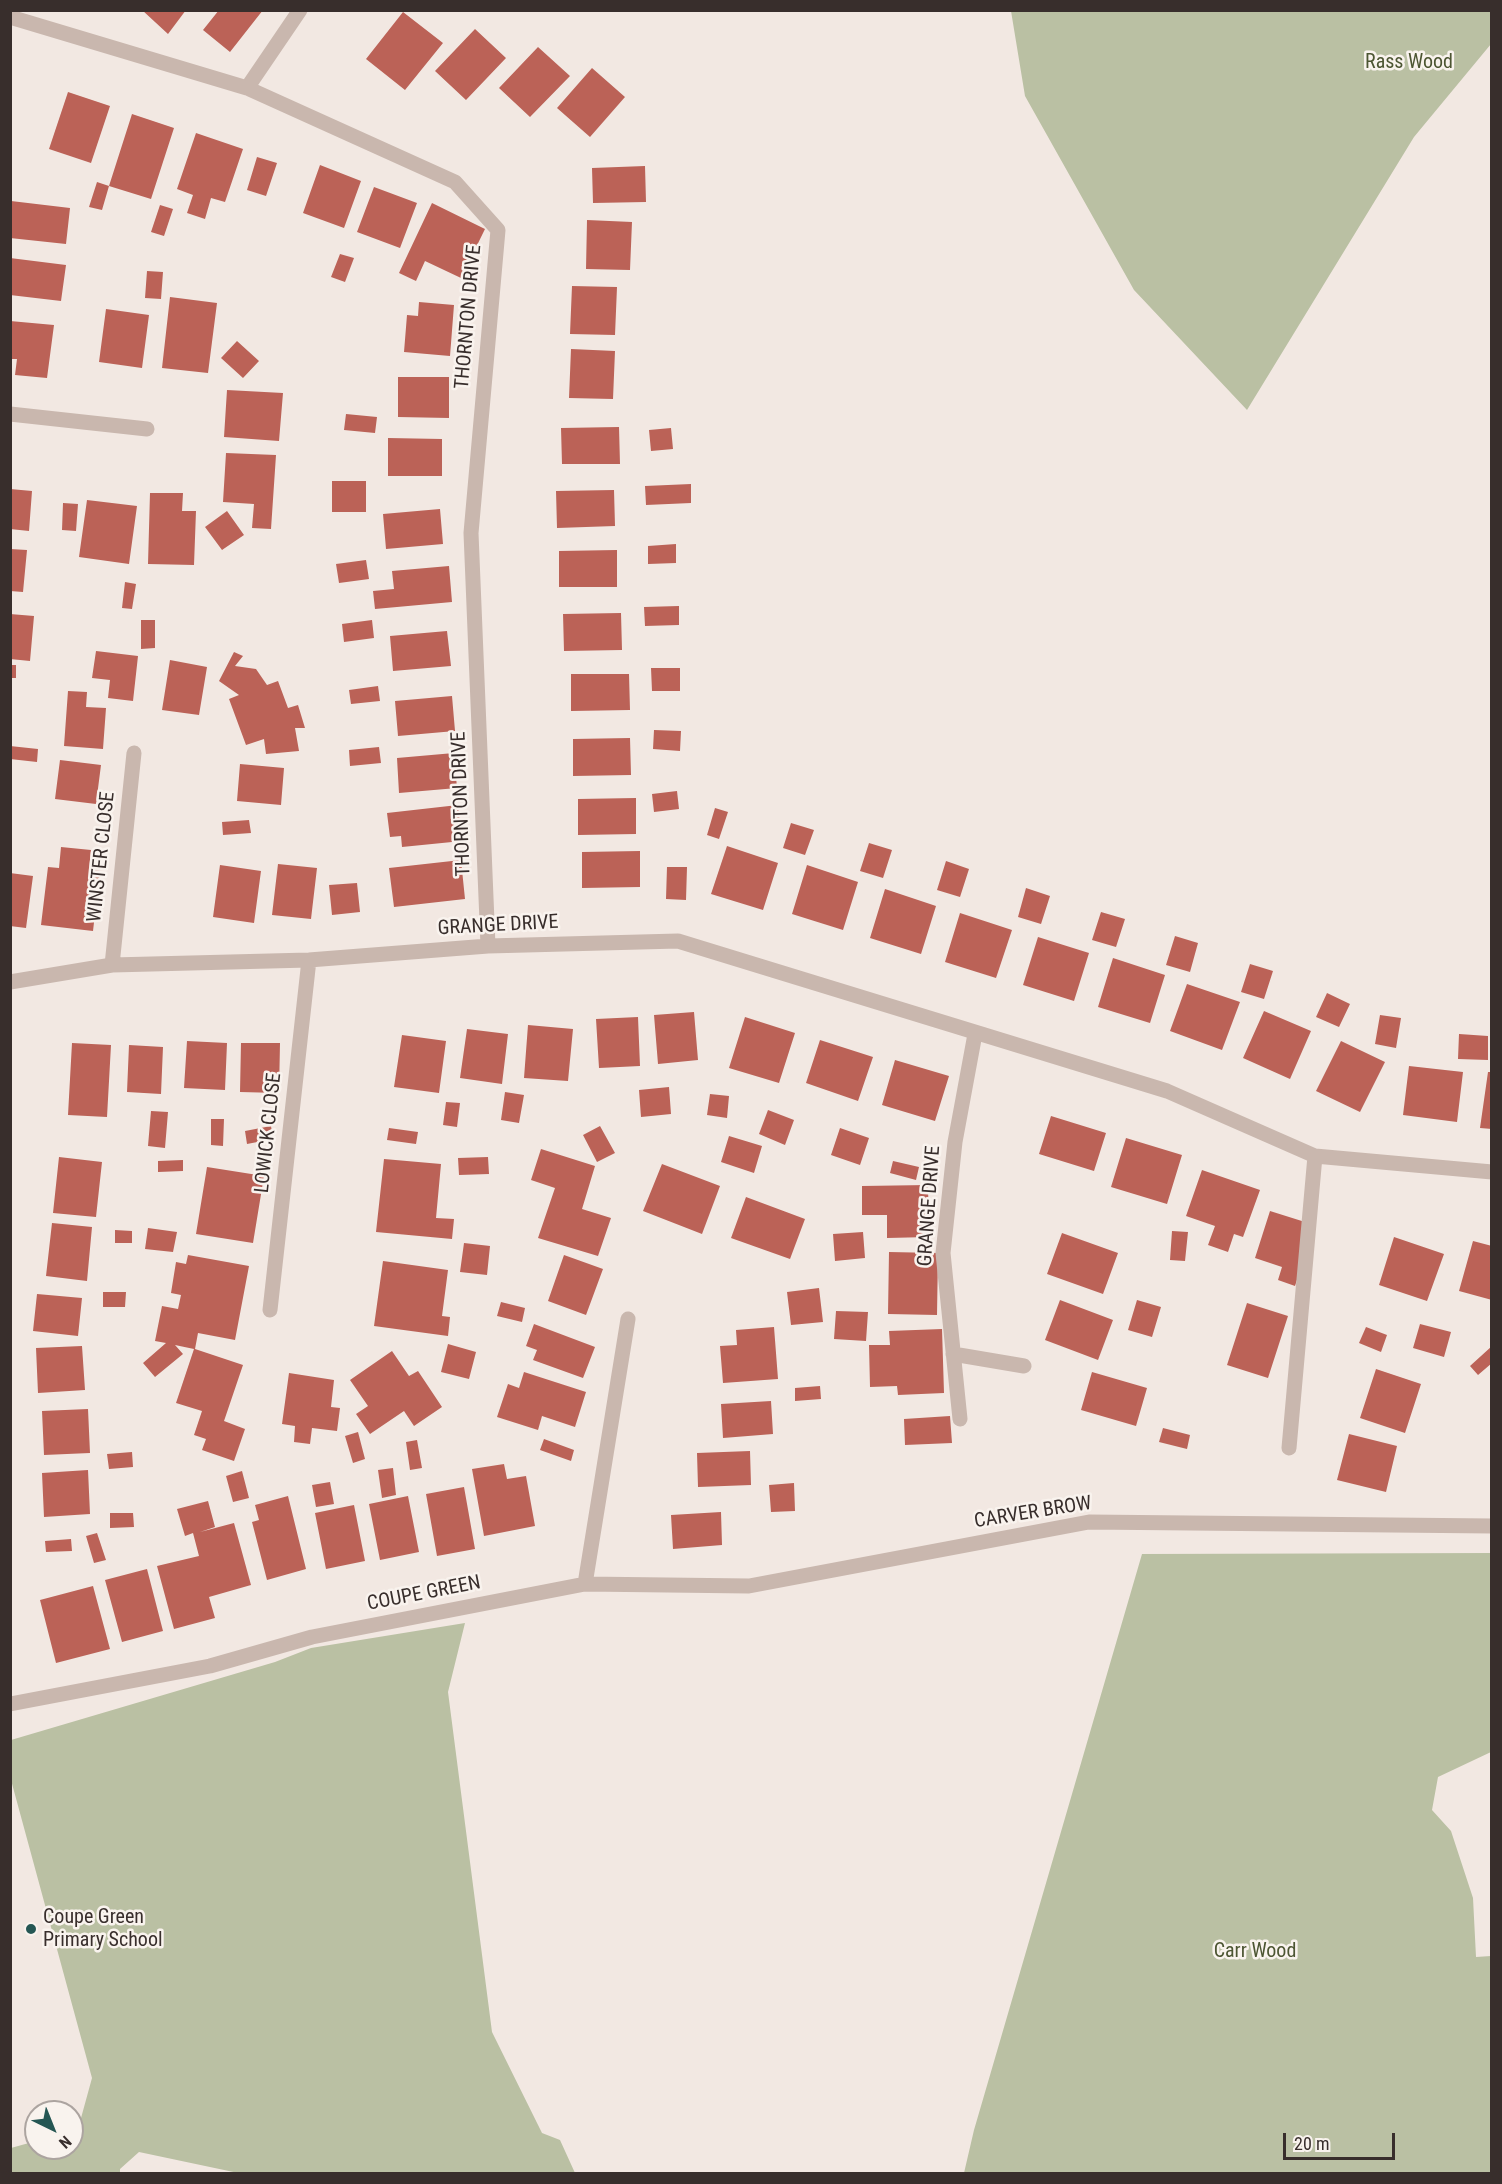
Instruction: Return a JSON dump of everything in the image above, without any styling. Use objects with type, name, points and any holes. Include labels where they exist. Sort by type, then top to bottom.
[{"type":"street","points":[[247,88],[300,10]]},
{"type":"street","name":"THORNTON DRIVE","points":[[10,17],[247,88],[455,182],[498,230],[471,533],[488,945]]},
{"type":"street","points":[[10,414],[147,429]]},
{"type":"street","name":"WINSTER CLOSE","points":[[112,965],[134,753]]},
{"type":"street","name":"GRANGE DRIVE","points":[[10,982],[112,965],[309,960],[488,945],[678,941],[975,1034],[1167,1091],[1315,1156],[1491,1172]]},
{"type":"street","name":"LOWICK CLOSE","points":[[270,1310],[309,960]]},
{"type":"street","name":"GRANGE DRIVE","points":[[960,1419],[943,1253],[955,1142],[975,1034]]},
{"type":"street","points":[[1289,1448],[1315,1156]]},
{"type":"street","points":[[585,1584],[628,1319]]},
{"type":"street","points":[[953,1354],[1024,1366]]},
{"type":"street","name":"CARVER BROW","points":[[585,1584],[749,1586],[1089,1522],[1491,1526]]},
{"type":"street","name":"COUPE GREEN","points":[[10,1704],[210,1666],[312,1638],[585,1584]]},
{"type":"green space","name":"Rass Wood","points":[[1011,11],[1491,11],[1491,44],[1414,137],[1247,410],[1134,290],[1025,96]]},
{"type":"green space","name":"Carr Wood","points":[[1491,1553],[1491,1752],[1438,1777],[1432,1810],[1451,1831],[1473,1898],[1476,1957],[1491,1956],[1491,2173],[964,2173],[974,2130],[1142,1554]]},
{"type":"green space","points":[[465,1623],[448,1692],[492,2032],[542,2133],[560,2140],[575,2173],[243,2174],[139,2152],[120,2169],[120,2173],[11,2173],[11,2148],[24,2144],[24,2160],[84,2160],[84,2107],[92,2078],[11,1780],[11,1740],[275,1662],[311,1648]]},
{"type":"building","points":[[142,10],[186,10],[168,34]]},
{"type":"building","points":[[219,10],[263,10],[230,52],[203,30]]},
{"type":"building","points":[[403,12],[443,43],[405,90],[366,59]]},
{"type":"building","points":[[475,29],[506,58],[466,100],[435,71]]},
{"type":"building","points":[[538,47],[570,76],[530,117],[499,88]]},
{"type":"building","points":[[592,68],[625,97],[590,137],[557,108]]},
{"type":"building","points":[[68,92],[110,106],[91,163],[49,149]]},
{"type":"building","points":[[132,114],[174,128],[151,199],[109,186]]},
{"type":"building","points":[[196,133],[243,149],[225,202],[211,198],[205,219],[187,213],[193,195],[177,189]]},
{"type":"building","points":[[257,157],[277,163],[266,196],[247,190]]},
{"type":"building","points":[[320,165],[361,181],[344,228],[303,213]]},
{"type":"building","points":[[645,166],[646,202],[593,203],[592,168]]},
{"type":"building","points":[[97,182],[109,186],[102,210],[89,207]]},
{"type":"building","points":[[374,187],[417,203],[400,248],[357,232]]},
{"type":"building","points":[[11,201],[70,208],[66,244],[10,238]]},
{"type":"building","points":[[432,203],[485,229],[461,278],[425,261],[416,281],[399,273]]},
{"type":"building","points":[[160,205],[173,209],[164,236],[151,232]]},
{"type":"building","points":[[587,220],[632,222],[630,270],[586,269]]},
{"type":"building","points":[[340,254],[354,258],[345,282],[331,277]]},
{"type":"building","points":[[10,258],[66,265],[61,301],[10,295]]},
{"type":"building","points":[[147,271],[163,272],[161,299],[145,298]]},
{"type":"building","points":[[572,286],[617,287],[615,335],[570,334]]},
{"type":"building","points":[[170,297],[217,303],[208,373],[162,368]]},
{"type":"building","points":[[419,302],[454,305],[450,356],[404,352],[407,315],[418,316]]},
{"type":"building","points":[[106,309],[149,315],[142,368],[99,362]]},
{"type":"building","points":[[10,321],[54,325],[47,378],[15,375],[17,359],[10,359]]},
{"type":"building","points":[[237,341],[259,361],[243,378],[221,358]]},
{"type":"building","points":[[571,349],[615,351],[613,399],[569,398]]},
{"type":"building","points":[[398,377],[449,377],[449,418],[398,417]]},
{"type":"building","points":[[227,390],[283,393],[279,441],[224,437]]},
{"type":"building","points":[[346,414],[377,417],[375,433],[344,430]]},
{"type":"building","points":[[619,427],[620,464],[562,464],[561,428]]},
{"type":"building","points":[[671,428],[673,449],[651,451],[649,430]]},
{"type":"building","points":[[388,438],[442,439],[442,476],[388,476]]},
{"type":"building","points":[[226,453],[276,455],[271,529],[252,528],[254,504],[223,502]]},
{"type":"building","points":[[332,481],[366,481],[366,512],[332,512]]},
{"type":"building","points":[[691,484],[691,503],[646,505],[645,486]]},
{"type":"building","points":[[10,489],[32,491],[29,531],[10,529]]},
{"type":"building","points":[[614,490],[615,526],[557,528],[556,491]]},
{"type":"building","points":[[150,493],[183,493],[182,511],[196,511],[194,565],[148,564]]},
{"type":"building","points":[[87,500],[137,506],[129,564],[79,557]]},
{"type":"building","points":[[63,503],[78,504],[76,531],[62,530]]},
{"type":"building","points":[[440,509],[443,544],[386,549],[383,514]]},
{"type":"building","points":[[227,511],[244,535],[222,550],[205,527]]},
{"type":"building","points":[[676,544],[676,563],[648,564],[648,546]]},
{"type":"building","points":[[10,549],[27,550],[23,592],[10,591]]},
{"type":"building","points":[[617,550],[617,587],[559,587],[559,551]]},
{"type":"building","points":[[366,560],[369,579],[339,583],[336,564]]},
{"type":"building","points":[[449,566],[452,602],[375,609],[373,591],[394,589],[392,571]]},
{"type":"building","points":[[125,582],[136,584],[132,609],[122,608]]},
{"type":"building","points":[[679,606],[679,625],[645,626],[644,607]]},
{"type":"building","points":[[621,613],[622,650],[564,651],[563,614]]},
{"type":"building","points":[[10,614],[34,616],[30,661],[10,659]]},
{"type":"building","points":[[141,620],[155,620],[155,648],[141,649]]},
{"type":"building","points":[[372,620],[374,638],[344,642],[342,624]]},
{"type":"building","points":[[447,631],[451,666],[393,671],[390,636]]},
{"type":"building","points":[[96,651],[138,656],[133,701],[108,698],[110,680],[92,678]]},
{"type":"building","points":[[234,652],[243,656],[235,666],[256,669],[267,685],[278,681],[288,708],[298,705],[305,728],[295,728],[299,751],[266,754],[264,739],[246,745],[229,699],[239,695],[219,681]]},
{"type":"building","points":[[170,660],[207,667],[199,715],[162,710]]},
{"type":"building","points":[[10,665],[16,665],[16,678],[10,678]]},
{"type":"building","points":[[651,668],[680,668],[680,691],[652,691]]},
{"type":"building","points":[[571,674],[629,674],[630,710],[571,711]]},
{"type":"building","points":[[378,686],[380,701],[351,704],[349,690]]},
{"type":"building","points":[[68,691],[87,692],[86,707],[106,708],[103,749],[64,746]]},
{"type":"building","points":[[452,696],[455,731],[398,736],[395,701]]},
{"type":"building","points":[[654,730],[681,731],[680,751],[653,749]]},
{"type":"building","points":[[630,738],[631,775],[573,776],[573,739]]},
{"type":"building","points":[[10,746],[38,749],[37,762],[10,759]]},
{"type":"building","points":[[379,747],[381,763],[350,766],[349,750]]},
{"type":"building","points":[[454,753],[457,788],[399,793],[397,758]]},
{"type":"building","points":[[60,760],[101,765],[96,804],[55,799]]},
{"type":"building","points":[[240,764],[284,768],[281,805],[237,801]]},
{"type":"building","points":[[677,791],[679,809],[654,812],[652,794]]},
{"type":"building","points":[[636,798],[636,834],[578,835],[578,799]]},
{"type":"building","points":[[458,805],[462,841],[402,847],[401,836],[390,837],[387,813]]},
{"type":"building","points":[[715,808],[728,812],[719,839],[707,835]]},
{"type":"building","points":[[249,820],[251,833],[223,835],[222,822]]},
{"type":"building","points":[[791,823],[814,830],[805,855],[783,848]]},
{"type":"building","points":[[869,843],[892,850],[883,878],[860,871]]},
{"type":"building","points":[[727,846],[778,863],[763,910],[711,894]]},
{"type":"building","points":[[61,847],[91,850],[89,870],[100,871],[93,931],[41,925],[48,867],[59,868]]},
{"type":"building","points":[[640,851],[640,887],[582,888],[582,852]]},
{"type":"building","points":[[461,860],[465,899],[394,907],[389,868]]},
{"type":"building","points":[[946,861],[969,869],[960,897],[937,890]]},
{"type":"building","points":[[278,864],[317,868],[311,919],[272,915]]},
{"type":"building","points":[[220,865],[261,871],[254,923],[213,917]]},
{"type":"building","points":[[807,865],[858,882],[843,930],[792,914]]},
{"type":"building","points":[[667,867],[687,867],[686,900],[666,899]]},
{"type":"building","points":[[10,873],[33,876],[26,928],[10,926]]},
{"type":"building","points":[[357,883],[360,912],[332,915],[329,885]]},
{"type":"building","points":[[1026,888],[1050,896],[1041,924],[1018,917]]},
{"type":"building","points":[[885,889],[936,906],[921,954],[870,938]]},
{"type":"building","points":[[1101,912],[1125,919],[1116,947],[1092,940]]},
{"type":"building","points":[[960,913],[1012,930],[996,978],[945,962]]},
{"type":"building","points":[[1175,936],[1198,943],[1190,972],[1166,965]]},
{"type":"building","points":[[1038,937],[1089,953],[1074,1001],[1023,985]]},
{"type":"building","points":[[1113,958],[1165,975],[1150,1023],[1098,1007]]},
{"type":"building","points":[[1250,964],[1273,971],[1264,999],[1241,992]]},
{"type":"building","points":[[1187,984],[1240,1002],[1222,1050],[1170,1031]]},
{"type":"building","points":[[1327,993],[1350,1004],[1339,1027],[1316,1017]]},
{"type":"building","points":[[1264,1011],[1311,1031],[1290,1079],[1243,1058]]},
{"type":"building","points":[[694,1012],[698,1060],[658,1064],[654,1015]]},
{"type":"building","points":[[1380,1015],[1401,1018],[1396,1048],[1375,1044]]},
{"type":"building","points":[[638,1017],[640,1066],[599,1068],[596,1019]]},
{"type":"building","points":[[745,1017],[795,1033],[779,1083],[729,1068]]},
{"type":"building","points":[[528,1025],[573,1029],[568,1081],[524,1078]]},
{"type":"building","points":[[467,1029],[508,1034],[502,1084],[460,1078]]},
{"type":"building","points":[[1459,1034],[1488,1036],[1488,1060],[1458,1059]]},
{"type":"building","points":[[402,1035],[446,1041],[439,1093],[394,1087]]},
{"type":"building","points":[[820,1040],[873,1057],[858,1101],[806,1083]]},
{"type":"building","points":[[187,1041],[227,1043],[225,1090],[184,1088]]},
{"type":"building","points":[[1341,1041],[1385,1062],[1360,1112],[1316,1091]]},
{"type":"building","points":[[72,1043],[111,1045],[107,1117],[68,1115]]},
{"type":"building","points":[[241,1043],[280,1043],[279,1093],[240,1092]]},
{"type":"building","points":[[129,1045],[163,1047],[161,1094],[127,1092]]},
{"type":"building","points":[[895,1060],[949,1076],[935,1121],[882,1105]]},
{"type":"building","points":[[1409,1066],[1463,1072],[1457,1122],[1403,1115]]},
{"type":"building","points":[[1488,1072],[1492,1072],[1492,1129],[1480,1128]]},
{"type":"building","points":[[669,1087],[671,1114],[641,1117],[639,1090]]},
{"type":"building","points":[[505,1092],[524,1095],[519,1123],[501,1120]]},
{"type":"building","points":[[710,1094],[729,1096],[727,1118],[707,1115]]},
{"type":"building","points":[[446,1102],[460,1103],[457,1127],[443,1125]]},
{"type":"building","points":[[768,1110],[794,1120],[785,1145],[759,1134]]},
{"type":"building","points":[[151,1111],[168,1112],[165,1148],[148,1146]]},
{"type":"building","points":[[1051,1116],[1106,1133],[1094,1171],[1039,1154]]},
{"type":"building","points":[[211,1119],[224,1119],[223,1146],[211,1145]]},
{"type":"building","points":[[271,1126],[273,1139],[247,1144],[245,1131]]},
{"type":"building","points":[[600,1126],[615,1153],[597,1162],[583,1135]]},
{"type":"building","points":[[389,1128],[418,1132],[416,1144],[387,1140]]},
{"type":"building","points":[[840,1128],[869,1138],[860,1165],[831,1155]]},
{"type":"building","points":[[729,1136],[762,1146],[754,1173],[721,1162]]},
{"type":"building","points":[[1126,1138],[1182,1155],[1167,1204],[1111,1187]]},
{"type":"building","points":[[541,1149],[595,1166],[582,1209],[611,1218],[598,1256],[538,1238],[555,1188],[531,1180]]},
{"type":"building","points":[[59,1157],[102,1162],[96,1217],[53,1213]]},
{"type":"building","points":[[488,1157],[489,1174],[459,1175],[458,1158]]},
{"type":"building","points":[[384,1159],[441,1164],[436,1218],[454,1219],[452,1239],[376,1232]]},
{"type":"building","points":[[183,1160],[183,1171],[158,1172],[158,1161]]},
{"type":"building","points":[[893,1161],[919,1167],[916,1180],[890,1173]]},
{"type":"building","points":[[662,1164],[720,1186],[702,1234],[643,1211]]},
{"type":"building","points":[[207,1167],[264,1176],[253,1243],[196,1234]]},
{"type":"building","points":[[1202,1170],[1260,1190],[1243,1237],[1234,1234],[1228,1252],[1208,1245],[1215,1226],[1186,1216]]},
{"type":"building","points":[[928,1185],[929,1237],[887,1238],[887,1215],[862,1215],[862,1186]]},
{"type":"building","points":[[746,1197],[805,1219],[790,1259],[731,1238]]},
{"type":"building","points":[[1270,1211],[1305,1222],[1312,1234],[1295,1286],[1278,1280],[1282,1267],[1255,1258]]},
{"type":"building","points":[[52,1223],[92,1227],[87,1281],[46,1276]]},
{"type":"building","points":[[148,1228],[177,1232],[173,1252],[145,1249]]},
{"type":"building","points":[[115,1230],[132,1231],[132,1243],[115,1243]]},
{"type":"building","points":[[1172,1231],[1188,1232],[1185,1261],[1170,1260]]},
{"type":"building","points":[[863,1232],[865,1258],[835,1261],[833,1234]]},
{"type":"building","points":[[1062,1233],[1118,1253],[1103,1294],[1047,1274]]},
{"type":"building","points":[[1394,1237],[1444,1254],[1427,1301],[1379,1285]]},
{"type":"building","points":[[1473,1241],[1492,1246],[1492,1300],[1459,1291]]},
{"type":"building","points":[[464,1243],[490,1246],[487,1275],[460,1272]]},
{"type":"building","points":[[889,1252],[938,1253],[937,1315],[888,1314]]},
{"type":"building","points":[[188,1255],[249,1266],[235,1340],[198,1333],[195,1349],[243,1365],[224,1421],[245,1429],[234,1461],[202,1450],[206,1439],[194,1435],[202,1411],[176,1403],[194,1349],[175,1345],[183,1354],[155,1377],[143,1363],[166,1343],[155,1341],[162,1306],[178,1309],[181,1295],[171,1293],[176,1262],[186,1264]]},
{"type":"building","points":[[564,1255],[603,1269],[586,1315],[548,1301]]},
{"type":"building","points":[[383,1261],[448,1270],[442,1316],[450,1317],[448,1336],[374,1326]]},
{"type":"building","points":[[819,1288],[823,1322],[791,1325],[787,1292]]},
{"type":"building","points":[[103,1292],[126,1292],[125,1307],[103,1307]]},
{"type":"building","points":[[37,1294],[82,1298],[78,1336],[33,1331]]},
{"type":"building","points":[[1060,1300],[1113,1320],[1098,1360],[1045,1340]]},
{"type":"building","points":[[1137,1300],[1161,1307],[1152,1337],[1128,1330]]},
{"type":"building","points":[[501,1302],[525,1308],[522,1322],[497,1316]]},
{"type":"building","points":[[1247,1303],[1288,1316],[1268,1378],[1227,1365]]},
{"type":"building","points":[[836,1311],[868,1312],[866,1341],[834,1339]]},
{"type":"building","points":[[534,1324],[595,1347],[583,1378],[533,1360],[537,1350],[526,1346]]},
{"type":"building","points":[[1420,1324],[1451,1332],[1444,1357],[1413,1348]]},
{"type":"building","points":[[774,1327],[778,1379],[723,1383],[720,1346],[737,1345],[736,1330]]},
{"type":"building","points":[[1366,1327],[1387,1335],[1381,1352],[1359,1343]]},
{"type":"building","points":[[942,1329],[944,1393],[898,1395],[897,1386],[870,1387],[869,1345],[890,1345],[889,1331]]},
{"type":"building","points":[[448,1344],[476,1352],[469,1379],[441,1372]]},
{"type":"building","points":[[82,1346],[85,1390],[38,1393],[36,1348]]},
{"type":"building","points":[[1492,1346],[1492,1363],[1478,1375],[1470,1366]]},
{"type":"building","points":[[392,1351],[409,1376],[418,1371],[442,1407],[414,1426],[404,1411],[370,1434],[356,1414],[368,1406],[350,1380]]},
{"type":"building","points":[[1376,1369],[1421,1384],[1405,1433],[1360,1418]]},
{"type":"building","points":[[524,1372],[586,1392],[575,1427],[542,1416],[538,1430],[497,1417],[508,1384],[519,1388]]},
{"type":"building","points":[[1092,1372],[1147,1388],[1136,1426],[1081,1410]]},
{"type":"building","points":[[289,1373],[334,1380],[331,1407],[340,1408],[337,1431],[312,1428],[310,1444],[294,1442],[295,1426],[282,1424]]},
{"type":"building","points":[[820,1386],[821,1399],[795,1401],[795,1388]]},
{"type":"building","points":[[771,1401],[773,1434],[723,1438],[721,1404]]},
{"type":"building","points":[[88,1409],[90,1453],[44,1455],[42,1411]]},
{"type":"building","points":[[950,1416],[952,1443],[905,1445],[904,1419]]},
{"type":"building","points":[[1163,1428],[1190,1435],[1187,1449],[1159,1442]]},
{"type":"building","points":[[358,1432],[365,1459],[353,1463],[345,1436]]},
{"type":"building","points":[[1349,1434],[1397,1446],[1386,1492],[1337,1480]]},
{"type":"building","points":[[544,1439],[574,1450],[571,1461],[540,1450]]},
{"type":"building","points":[[417,1440],[422,1468],[410,1470],[406,1442]]},
{"type":"building","points":[[750,1451],[751,1485],[698,1487],[697,1453]]},
{"type":"building","points":[[132,1452],[133,1467],[109,1469],[107,1454]]},
{"type":"building","points":[[504,1464],[507,1479],[526,1476],[535,1526],[484,1536],[472,1469]]},
{"type":"building","points":[[393,1468],[396,1495],[382,1498],[378,1470]]},
{"type":"building","points":[[88,1470],[90,1514],[44,1517],[42,1473]]},
{"type":"building","points":[[242,1471],[249,1498],[233,1502],[226,1476]]},
{"type":"building","points":[[330,1482],[334,1504],[316,1507],[312,1485]]},
{"type":"building","points":[[794,1483],[795,1511],[771,1512],[769,1485]]},
{"type":"building","points":[[464,1487],[475,1549],[437,1556],[426,1494]]},
{"type":"building","points":[[288,1496],[306,1569],[267,1580],[252,1522],[259,1520],[255,1505]]},
{"type":"building","points":[[408,1496],[419,1552],[380,1560],[369,1504]]},
{"type":"building","points":[[208,1501],[215,1527],[200,1532],[234,1523],[251,1585],[209,1597],[215,1618],[174,1629],[157,1566],[199,1556],[193,1533],[185,1536],[177,1509]]},
{"type":"building","points":[[354,1505],[365,1561],[326,1569],[315,1513]]},
{"type":"building","points":[[721,1512],[722,1545],[673,1549],[671,1515]]},
{"type":"building","points":[[110,1513],[133,1513],[134,1527],[110,1528]]},
{"type":"building","points":[[97,1533],[106,1560],[94,1563],[86,1536]]},
{"type":"building","points":[[71,1539],[72,1551],[46,1552],[45,1541]]},
{"type":"building","points":[[147,1569],[163,1631],[122,1642],[105,1580]]},
{"type":"building","points":[[93,1586],[110,1649],[56,1663],[40,1600]]},
{"type":"place","name":"Coupe Green Primary School","points":[[31,1929]]}]
